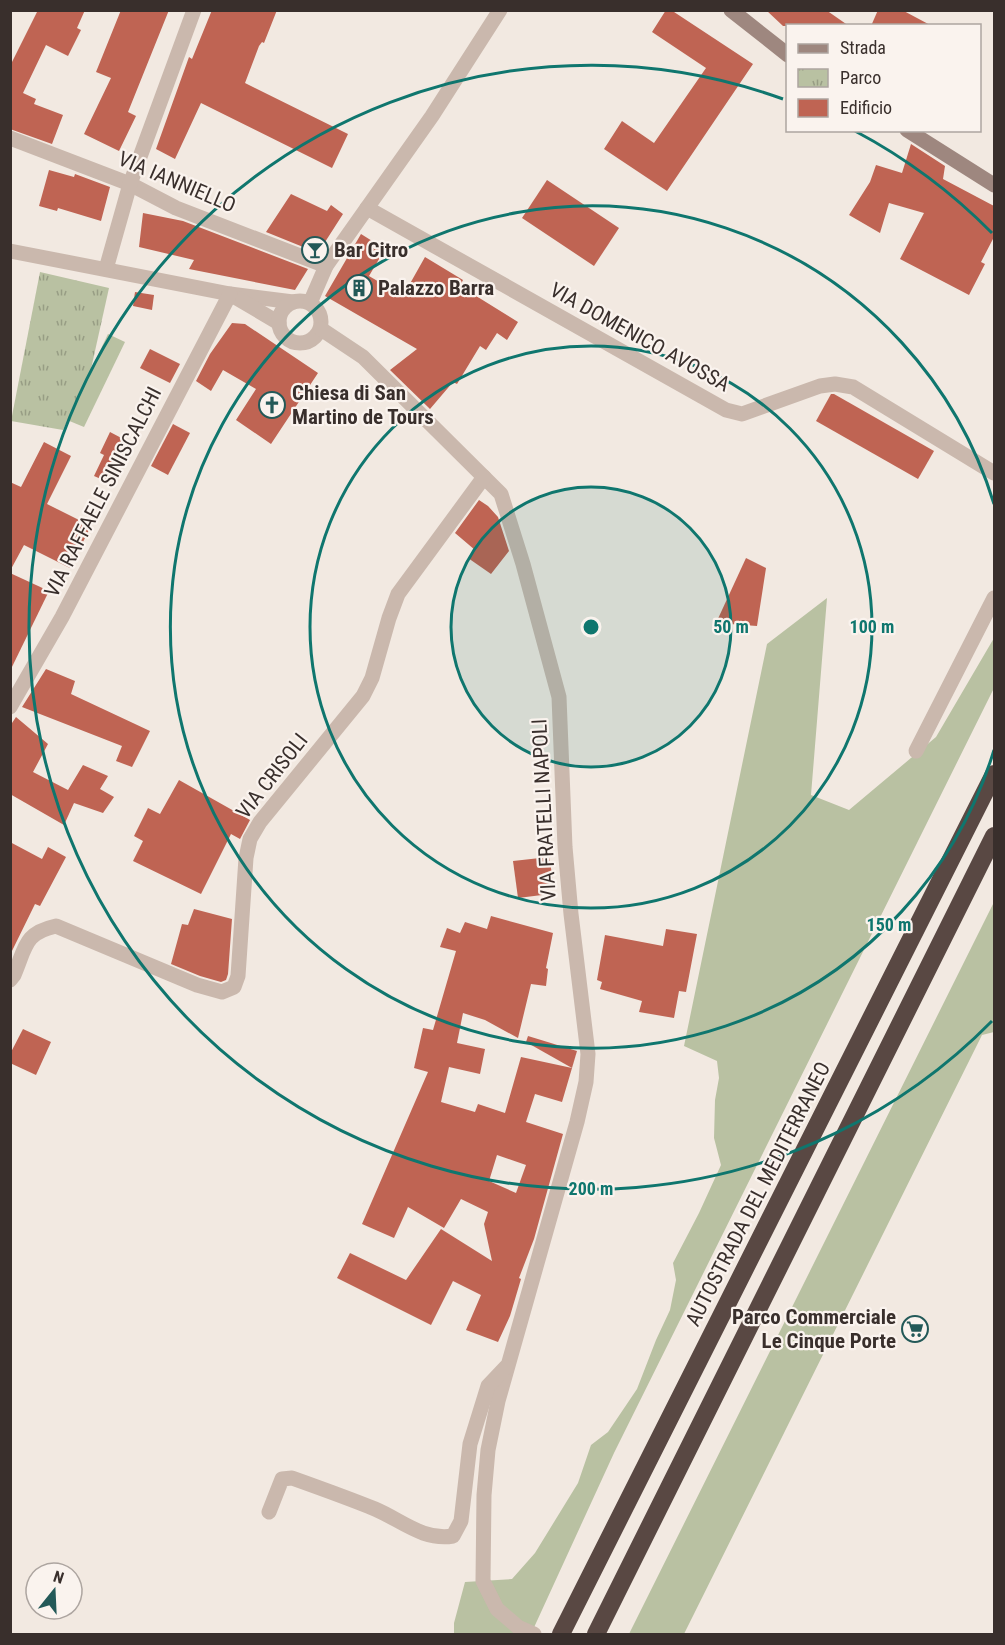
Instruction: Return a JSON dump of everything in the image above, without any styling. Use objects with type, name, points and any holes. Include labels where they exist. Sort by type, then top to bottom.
[{"type":"highway","name":"AUTOSTRADA DEL MEDITERRANEO","points":[[561,1635],[994,774]]},
{"type":"highway","points":[[596,1635],[994,836]]},
{"type":"highway","points":[[609,1635],[760,1332],[791,1246]]},
{"type":"street","points":[[106,269],[130,184],[194,10]]},
{"type":"street","points":[[310,303],[326,266],[432,116],[500,10]]},
{"type":"street","points":[[731,10],[786,53]]},
{"type":"street","points":[[910,132],[994,185]]},
{"type":"street","name":"VIA IANNIELLO","points":[[10,138],[130,184],[176,208],[326,266]]},
{"type":"street","name":"VIA DOMENICO AVOSSA","points":[[367,208],[726,410],[742,414],[820,386],[835,384],[853,387],[994,473]]},
{"type":"street","points":[[10,251],[230,294],[310,303],[319,312],[321,329],[311,340],[297,343],[285,336],[279,323],[230,294]]},
{"type":"street","name":"VIA RAFFAELE SINISCALCHI","points":[[10,707],[62,617],[230,294]]},
{"type":"street","points":[[279,323],[282,310],[293,302]]},
{"type":"street","name":"VIA FRATELLI NAPOLI","points":[[321,329],[363,357],[501,494],[523,564],[559,698],[565,846],[588,1054],[586,1082],[577,1122],[498,1401],[488,1450],[484,1496],[483,1581],[497,1609],[518,1627],[534,1635]]},
{"type":"street","name":"VIA CRISOLI","points":[[10,980],[30,938],[40,930],[56,926],[197,986],[222,992],[234,987],[238,976],[246,858],[250,839],[260,822],[363,696],[372,678],[398,594],[484,477]]},
{"type":"street","points":[[916,751],[994,598]]},
{"type":"street","name":"VIA FRATELLI NAPOLI","points":[[269,1512],[282,1479],[292,1478],[378,1510],[423,1533],[442,1538],[453,1536],[461,1521],[470,1444],[488,1386],[508,1365]]},
{"type":"green space","points":[[40,272],[109,288],[91,369],[63,430],[11,421]]},
{"type":"green space","points":[[108,334],[125,342],[84,427],[67,420]]},
{"type":"green space","points":[[827,598],[811,795],[849,810],[936,737],[994,638],[994,688],[614,1453],[531,1634],[454,1634],[454,1623],[465,1582],[512,1579],[535,1553],[578,1483],[591,1445],[608,1432],[637,1389],[670,1310],[676,1280],[673,1263],[721,1165],[714,1138],[715,1100],[719,1078],[717,1061],[684,1046],[767,644]]},
{"type":"green space","points":[[994,902],[994,1032],[982,1035],[684,1634],[629,1634]]},
{"type":"building","points":[[38,10],[85,10],[77,28],[81,30],[68,56],[46,45],[23,93],[36,99],[34,104],[63,115],[52,144],[10,129],[10,66]]},
{"type":"building","points":[[121,10],[169,10],[128,112],[136,116],[119,151],[84,134],[111,78],[96,72]]},
{"type":"building","points":[[212,10],[277,10],[264,43],[262,42],[259,46],[245,83],[348,134],[332,168],[201,103],[175,159],[156,149],[189,57],[192,59]]},
{"type":"building","points":[[666,10],[671,10],[753,64],[667,191],[604,149],[622,121],[654,143],[706,68],[652,32]]},
{"type":"building","points":[[766,10],[826,10],[846,24],[786,24],[783,26]]},
{"type":"building","points":[[878,10],[902,10],[928,24],[872,24]]},
{"type":"building","points":[[911,144],[945,166],[943,179],[994,206],[994,237],[981,262],[985,264],[969,295],[900,259],[924,213],[889,203],[880,233],[849,215],[870,182],[876,165],[902,173]]},
{"type":"building","points":[[49,170],[74,177],[75,174],[110,187],[101,221],[58,208],[57,211],[39,206]]},
{"type":"building","points":[[547,180],[619,228],[594,266],[522,218]]},
{"type":"building","points":[[291,194],[327,211],[331,205],[343,214],[318,253],[266,232]]},
{"type":"building","points":[[143,213],[183,221],[308,269],[295,290],[189,269],[194,260],[139,247]]},
{"type":"building","points":[[361,234],[385,249],[369,276],[403,296],[425,257],[463,280],[460,286],[518,322],[507,340],[497,333],[486,350],[480,346],[457,384],[453,382],[430,409],[390,370],[417,349],[325,296]]},
{"type":"building","points":[[135,292],[154,295],[152,310],[133,306]]},
{"type":"building","name":"Chiesa di San Martino de Tours","points":[[232,323],[245,324],[318,373],[271,444],[236,420],[256,389],[223,370],[211,391],[196,381],[210,354]]},
{"type":"building","points":[[150,349],[180,364],[170,383],[140,368]]},
{"type":"building","points":[[831,394],[934,451],[918,479],[816,421]]},
{"type":"building","points":[[173,424],[190,433],[168,475],[151,466]]},
{"type":"building","points":[[110,432],[129,442],[110,483],[94,476],[104,455],[100,453]]},
{"type":"building","points":[[44,442],[71,456],[47,504],[91,526],[70,568],[24,545],[10,571],[10,482],[21,487]]},
{"type":"building","points":[[479,500],[498,517],[509,551],[491,574],[468,558],[475,550],[455,533]]},
{"type":"building","points":[[746,558],[766,568],[757,626],[716,623]]},
{"type":"building","points":[[10,573],[49,591],[10,671]]},
{"type":"building","points":[[46,669],[75,681],[71,694],[150,731],[132,767],[116,761],[122,746],[22,707]]},
{"type":"building","points":[[16,717],[48,744],[33,772],[68,790],[83,765],[108,776],[100,789],[114,797],[103,813],[74,803],[64,825],[10,794],[10,726]]},
{"type":"building","points":[[179,780],[250,820],[240,839],[231,834],[201,894],[133,861],[143,841],[134,836],[148,808],[160,814]]},
{"type":"building","points":[[10,842],[42,859],[48,847],[66,857],[40,906],[35,904],[10,955]]},
{"type":"building","points":[[549,857],[554,885],[542,895],[518,898],[513,861]]},
{"type":"building","points":[[194,909],[232,919],[226,980],[221,982],[200,976],[171,964],[182,924],[188,925]]},
{"type":"building","points":[[491,916],[553,933],[546,968],[548,969],[546,986],[531,984],[518,1038],[485,1020],[463,1013],[457,1043],[485,1049],[480,1074],[449,1067],[441,1102],[475,1112],[478,1104],[505,1113],[521,1057],[572,1068],[562,1102],[535,1094],[526,1122],[563,1134],[534,1239],[519,1278],[521,1279],[510,1316],[498,1342],[466,1330],[481,1295],[453,1281],[431,1325],[337,1278],[350,1253],[406,1280],[441,1229],[492,1261],[484,1224],[488,1212],[461,1199],[444,1228],[408,1207],[394,1238],[362,1224],[428,1072],[414,1068],[423,1028],[433,1030],[456,951],[440,947],[447,928],[460,933],[465,922],[487,929]],"holes":[[[497,1155],[526,1165],[516,1193],[489,1181]]]},
{"type":"building","points":[[666,929],[697,934],[686,992],[679,991],[674,1018],[639,1012],[642,1001],[600,989],[602,982],[597,980],[605,935],[663,946]]},
{"type":"building","points":[[23,1029],[51,1042],[36,1075],[10,1063],[10,1054]]},
{"type":"building","points":[[528,1036],[577,1051],[572,1068],[526,1042]]},
{"type":"place","name":"Bar Citro","points":[[315,250]]},
{"type":"place","name":"Palazzo Barra","points":[[359,288]]},
{"type":"place","name":"Chiesa di San Martino de Tours","points":[[272,405]]},
{"type":"place","name":"Parco Commerciale Le Cinque Porte","points":[[915,1329]]}]
